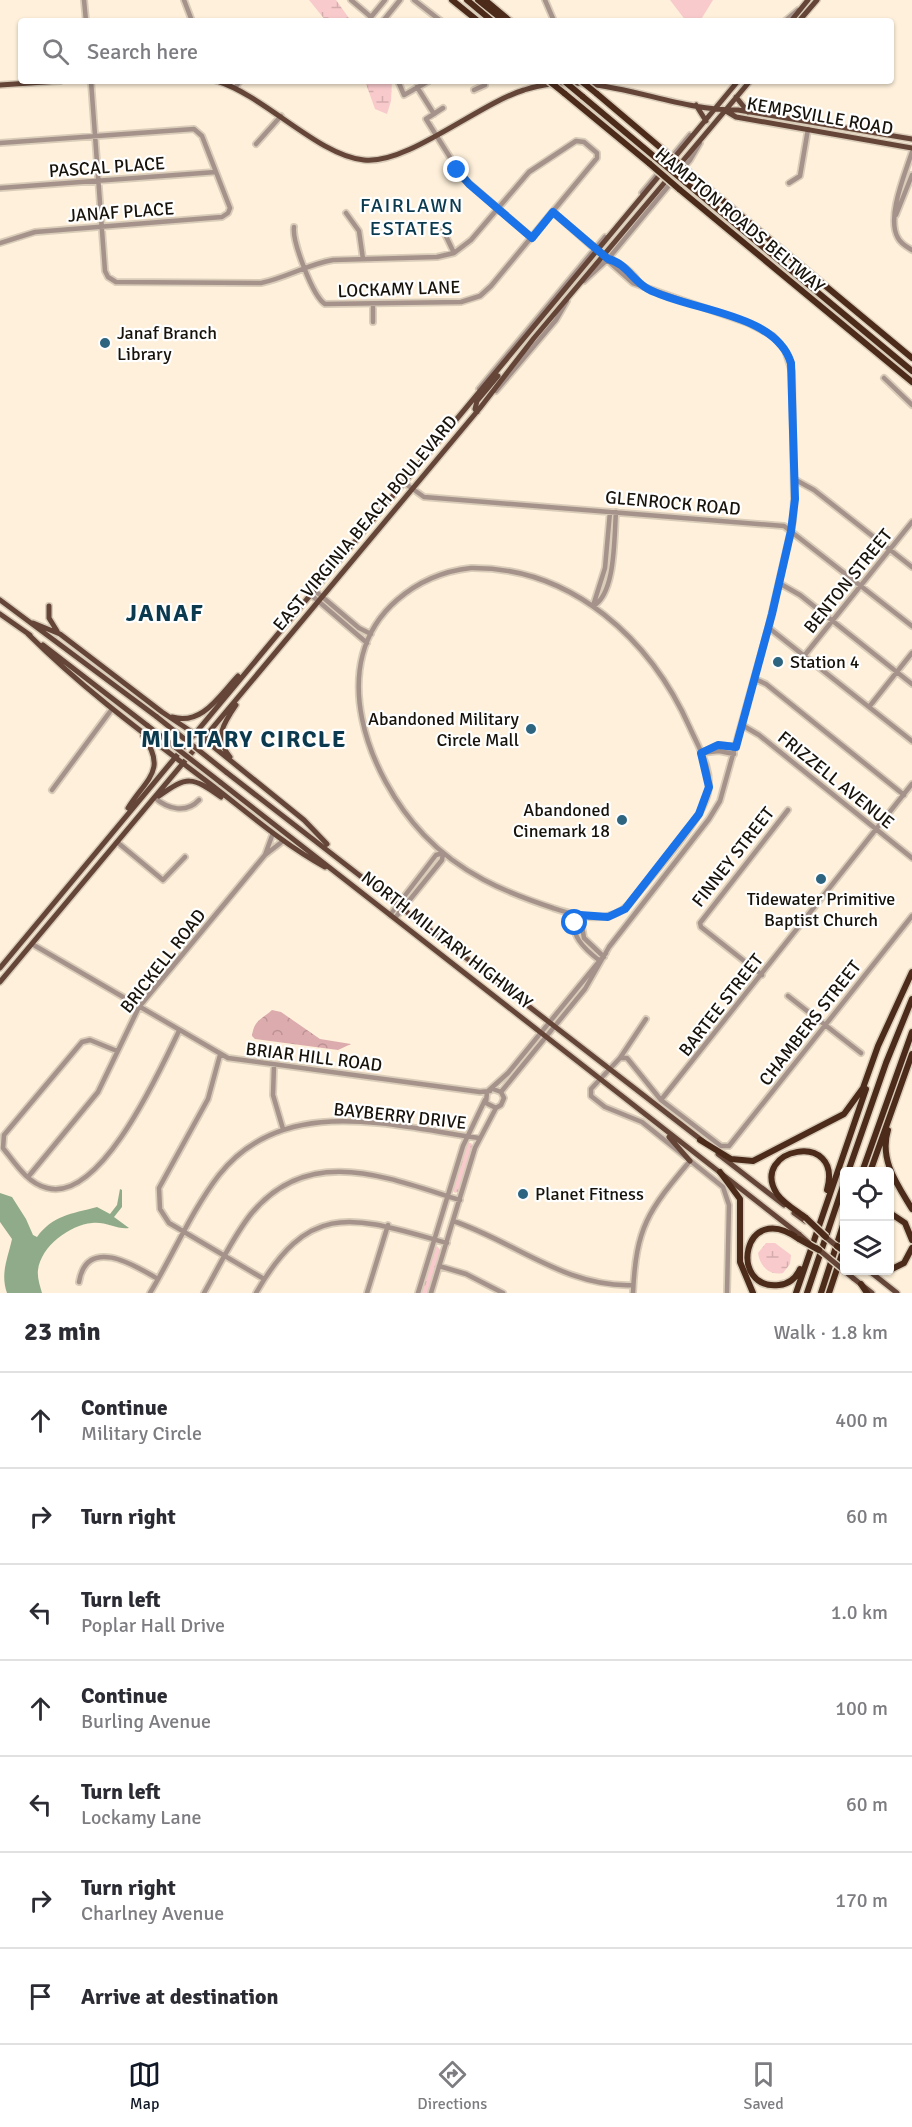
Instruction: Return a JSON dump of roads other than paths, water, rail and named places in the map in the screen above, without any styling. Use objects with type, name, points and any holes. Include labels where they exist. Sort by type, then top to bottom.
[{"type":"highway","points":[[452,0],[473,18]]},
{"type":"highway","points":[[467,0],[488,18]]},
{"type":"highway","points":[[478,0],[500,18]]},
{"type":"highway","points":[[485,0],[506,18]]},
{"type":"highway","name":"HAMPTON ROADS BELTWAY","points":[[553,84],[912,382]]},
{"type":"highway","points":[[568,84],[912,371]]},
{"type":"highway","name":"HAMPTON ROADS BELTWAY","points":[[585,84],[912,358]]},
{"type":"highway","points":[[700,1140],[731,1159],[753,1161],[836,1120],[859,1095],[912,972]]},
{"type":"highway","points":[[850,1167],[886,1063],[912,999]]},
{"type":"highway","points":[[819,1250],[800,1237],[777,1228],[757,1234],[747,1251],[747,1264],[752,1273],[768,1284],[789,1282],[799,1272],[814,1238],[821,1220],[891,1020]]},
{"type":"highway","points":[[864,1167],[912,1032]]},
{"type":"highway","points":[[872,1167],[912,1054]]},
{"type":"highway","points":[[896,1097],[887,1134],[887,1160],[892,1176],[912,1209]]},
{"type":"highway","points":[[821,1220],[829,1184],[829,1171],[820,1157],[800,1150],[783,1157],[776,1164],[773,1179],[779,1197],[825,1237]]},
{"type":"highway","points":[[720,1173],[740,1199],[740,1262],[753,1293]]},
{"type":"highway","points":[[807,1293],[840,1195]]},
{"type":"highway","points":[[894,1216],[905,1223],[912,1240]]},
{"type":"highway","points":[[821,1293],[840,1234]]},
{"type":"highway","points":[[796,1293],[814,1238]]},
{"type":"highway","points":[[894,1268],[904,1263],[912,1248]]},
{"type":"highway","points":[[830,1293],[840,1261]]},
{"type":"highway","points":[[861,1284],[867,1293]]},
{"type":"main road","points":[[794,18],[811,1]]},
{"type":"main road","points":[[801,18],[811,1]]},
{"type":"main road","points":[[0,85],[18,84]]},
{"type":"main road","name":"KEMPSVILLE ROAD","points":[[225,84],[282,116],[330,148],[361,160],[394,156],[494,102],[526,89],[546,84]]},
{"type":"main road","name":"KEMPSVILLE ROAD","points":[[605,84],[715,109],[748,112],[912,139]]},
{"type":"main road","name":"EAST VIRGINIA BEACH BOULEVARD","points":[[0,982],[479,410],[509,368],[568,300],[623,221],[736,84]]},
{"type":"main road","name":"EAST VIRGINIA BEACH BOULEVARD","points":[[0,968],[477,392],[505,364],[747,84]]},
{"type":"main road","points":[[736,97],[748,112]]},
{"type":"main road","points":[[696,105],[706,121]]},
{"type":"main road","name":"KEMPSVILLE ROAD","points":[[725,110],[736,117],[912,148]]},
{"type":"main road","points":[[479,410],[475,409],[477,401],[501,373],[505,364]]},
{"type":"main road","name":"NORTH MILITARY HIGHWAY","points":[[0,600],[331,851],[551,1026],[805,1220]]},
{"type":"main road","points":[[49,606],[49,618],[60,634]]},
{"type":"main road","name":"NORTH MILITARY HIGHWAY","points":[[0,614],[544,1034],[800,1237]]},
{"type":"main road","points":[[33,623],[60,634],[162,712],[203,739],[304,820],[331,851]]},
{"type":"main road","points":[[28,634],[61,667],[174,758],[283,841],[339,875]]},
{"type":"main road","points":[[162,712],[181,719],[197,717],[256,659]]},
{"type":"main road","points":[[235,764],[224,750],[220,735],[246,689]]},
{"type":"main road","points":[[120,822],[155,768],[152,749],[138,730]]},
{"type":"main road","points":[[155,798],[177,783],[191,780],[201,783],[250,816]]},
{"type":"main road","points":[[663,1129],[690,1161]]},
{"type":"main road","points":[[825,1237],[837,1246]]},
{"type":"main road","points":[[819,1250],[872,1293]]},
{"type":"main road","points":[[874,1275],[897,1293]]},
{"type":"street","points":[[84,0],[86,18]]},
{"type":"street","points":[[184,0],[191,18]]},
{"type":"street","points":[[351,0],[369,18]]},
{"type":"street","points":[[371,18],[385,0]]},
{"type":"street","points":[[385,18],[400,0]]},
{"type":"street","points":[[414,0],[437,18]]},
{"type":"street","points":[[545,0],[553,18]]},
{"type":"street","points":[[789,18],[811,1]]},
{"type":"street","points":[[91,84],[108,277],[116,282],[261,283],[305,267],[333,260],[438,257],[454,253],[471,240],[497,208]]},
{"type":"street","points":[[235,88],[238,84]]},
{"type":"street","points":[[399,84],[404,94],[423,84]]},
{"type":"street","points":[[474,90],[483,84]]},
{"type":"street","points":[[417,87],[434,114]]},
{"type":"street","points":[[443,108],[426,119],[463,178],[532,238]]},
{"type":"street","points":[[256,144],[282,116]]},
{"type":"street","points":[[0,143],[194,129],[202,136],[216,172]]},
{"type":"street","points":[[789,183],[800,176],[808,129]]},
{"type":"street","name":"LOCKAMY LANE","points":[[305,267],[316,298],[325,304],[453,303],[474,298],[491,286],[532,238],[597,159],[597,153],[580,141],[571,142],[540,163],[497,208]]},
{"type":"street","points":[[912,152],[900,189],[896,215],[897,236],[912,250]]},
{"type":"street","name":"PASCAL PLACE","points":[[0,188],[216,172]]},
{"type":"street","name":"JANAF PLACE","points":[[0,243],[35,232],[222,217],[229,211],[216,172]]},
{"type":"street","points":[[896,215],[912,174]]},
{"type":"street","points":[[900,189],[907,191]]},
{"type":"street","points":[[418,1293],[466,1136],[485,1099],[551,1026],[715,810],[734,754],[769,628],[791,531],[794,479],[792,372],[789,357],[782,344],[773,336],[748,323],[657,293],[632,282],[612,266],[602,253],[553,212]]},
{"type":"street","points":[[346,213],[359,231],[363,259]]},
{"type":"street","points":[[294,227],[294,236],[305,267]]},
{"type":"street","points":[[443,230],[454,253]]},
{"type":"street","points":[[477,392],[602,253]]},
{"type":"street","points":[[373,304],[374,322]]},
{"type":"street","points":[[884,378],[912,405]]},
{"type":"street","points":[[794,479],[814,490],[912,567]]},
{"type":"street","name":"GLENROCK ROAD","points":[[402,482],[424,496],[782,526],[912,626]]},
{"type":"street","points":[[593,606],[605,568],[610,512]]},
{"type":"street","points":[[593,606],[601,599],[611,572],[616,512]]},
{"type":"street","name":"BENTON STREET","points":[[804,656],[912,522]]},
{"type":"street","points":[[424,835],[456,863],[480,879],[508,893],[580,915],[608,917],[625,909],[699,814],[709,787],[701,753],[664,677],[618,624],[593,606],[573,595],[524,576],[484,568],[460,569],[444,573],[411,588],[387,609],[367,643],[358,679],[364,727],[373,755],[390,787],[433,851],[432,860]]},
{"type":"street","points":[[779,583],[787,586],[912,684]]},
{"type":"street","points":[[311,592],[359,628],[371,634]]},
{"type":"street","points":[[320,599],[367,643]]},
{"type":"street","points":[[769,628],[912,741]]},
{"type":"street","points":[[869,707],[912,653]]},
{"type":"street","points":[[755,679],[766,684],[904,795]]},
{"type":"street","points":[[52,790],[112,709]]},
{"type":"street","name":"FRIZZELL AVENUE","points":[[742,725],[759,735],[912,858]]},
{"type":"street","points":[[701,753],[718,745],[736,747]]},
{"type":"street","points":[[701,753],[719,751],[734,754]]},
{"type":"street","name":"BARTEE STREET","points":[[661,1100],[912,784]]},
{"type":"street","points":[[155,798],[166,807],[174,808],[190,807],[199,800]]},
{"type":"street","name":"FINNEY STREET","points":[[762,975],[701,927],[700,921],[788,810]]},
{"type":"street","name":"BRICKELL ROAD","points":[[266,855],[273,833]]},
{"type":"street","name":"BRICKELL ROAD","points":[[28,1177],[94,1097],[139,1007],[266,855],[283,841]]},
{"type":"street","points":[[117,842],[164,880],[185,857]]},
{"type":"street","points":[[393,917],[398,904],[432,860],[438,853],[444,853]]},
{"type":"street","points":[[393,917],[404,908],[437,866],[444,853]]},
{"type":"street","points":[[437,866],[446,861],[456,863]]},
{"type":"street","points":[[580,915],[575,923],[577,939],[603,958]]},
{"type":"street","name":"CHAMBERS STREET","points":[[661,1100],[721,1146],[729,1146],[912,916]]},
{"type":"street","name":"BRIAR HILL ROAD","points":[[32,944],[179,1031],[234,1060],[480,1092],[491,1090]]},
{"type":"street","points":[[788,996],[861,1053]]},
{"type":"street","points":[[646,1019],[620,1058],[590,1092],[595,1101],[642,1122],[719,1183],[726,1193],[729,1205],[727,1293]]},
{"type":"street","points":[[117,1052],[92,1041],[82,1042],[4,1135],[3,1148],[28,1177],[42,1186],[61,1190],[78,1184],[88,1176],[135,1120],[179,1031]]},
{"type":"street","points":[[501,1092],[544,1034]]},
{"type":"street","points":[[220,1054],[208,1099],[159,1188],[158,1200],[169,1224],[264,1279]]},
{"type":"street","points":[[620,1058],[625,1057],[632,1061],[661,1100]]},
{"type":"street","points":[[274,1065],[273,1095],[284,1129]]},
{"type":"street","points":[[491,1090],[501,1092]]},
{"type":"street","points":[[480,1092],[490,1107],[496,1108]]},
{"type":"street","points":[[431,1293],[479,1138],[496,1108],[504,1100],[501,1092]]},
{"type":"street","name":"BAYBERRY DRIVE","points":[[150,1293],[211,1187],[226,1167],[255,1143],[284,1129],[306,1123],[343,1121],[479,1138]]},
{"type":"street","points":[[633,1293],[635,1254],[643,1226],[655,1206],[690,1161]]},
{"type":"street","points":[[204,1293],[245,1222],[261,1204],[287,1185],[310,1175],[346,1170],[370,1173],[460,1200]]},
{"type":"street","points":[[256,1293],[283,1252],[315,1230],[352,1221],[388,1225],[447,1243]]},
{"type":"street","points":[[453,1221],[486,1233],[579,1280],[599,1284],[633,1285]]},
{"type":"street","points":[[367,1293],[388,1225]]},
{"type":"street","points":[[79,1282],[82,1272],[89,1264],[106,1257],[125,1260],[158,1280]]},
{"type":"street","points":[[440,1266],[466,1274],[503,1293]]},
{"type":"place","name":"Janaf Branch Library","points":[[105,343]]},
{"type":"place","name":"Station 4","points":[[778,662]]},
{"type":"place","name":"Abandoned Military Circle Mall","points":[[531,729]]},
{"type":"place","name":"Abandoned Cinemark 18","points":[[622,820]]},
{"type":"place","name":"Tidewater Primitive Baptist Church","points":[[821,879]]},
{"type":"place","name":"Planet Fitness","points":[[523,1194]]},
{"type":"district","name":"FAIRLAWN ESTATES","points":[[412,216]]},
{"type":"district","name":"JANAF","points":[[165,613]]},
{"type":"district","name":"MILITARY CIRCLE","points":[[244,739]]}]
